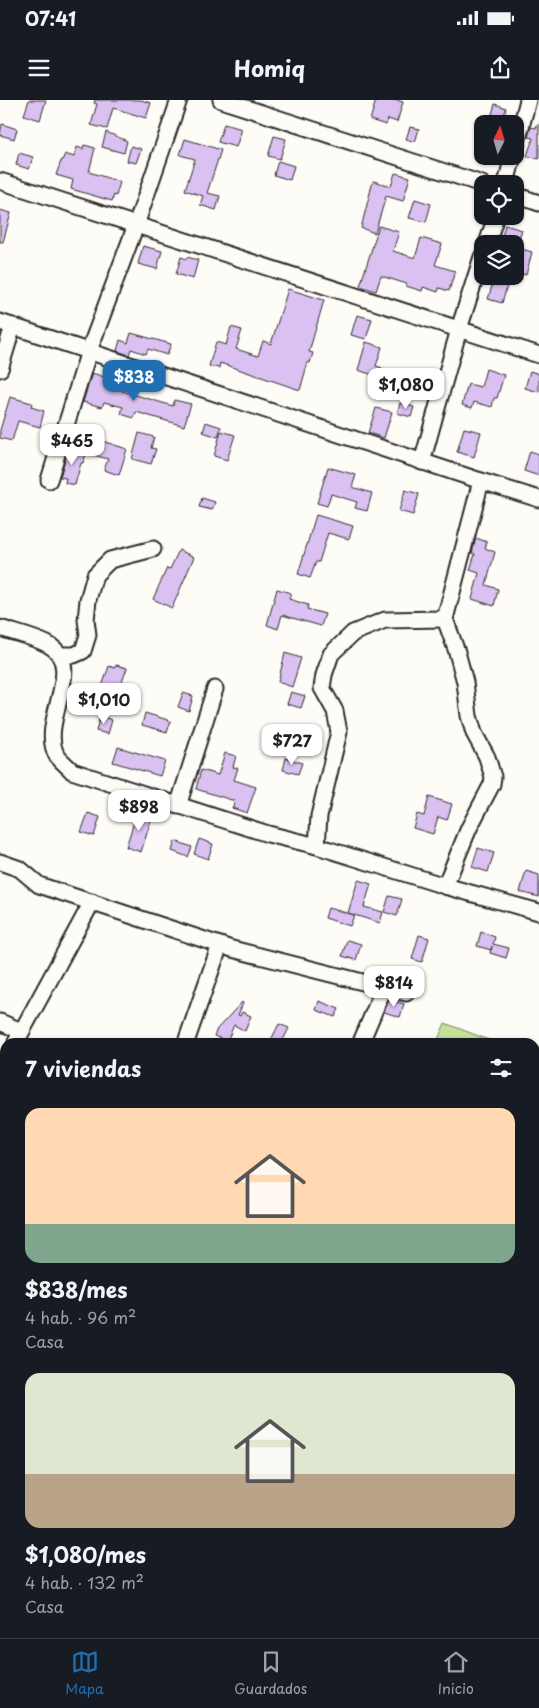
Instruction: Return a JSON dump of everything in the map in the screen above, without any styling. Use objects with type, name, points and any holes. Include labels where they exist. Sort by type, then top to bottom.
[{"type":"street","points":[[49,480],[89,351],[179,100]]},
{"type":"street","points":[[221,100],[474,181]]},
{"type":"street","points":[[524,115],[528,100]]},
{"type":"street","points":[[0,181],[539,355]]},
{"type":"street","points":[[524,197],[539,203]]},
{"type":"street","points":[[422,462],[474,282]]},
{"type":"street","points":[[0,369],[6,324],[539,499]]},
{"type":"street","points":[[445,886],[469,828],[492,784],[493,777],[474,733],[469,716],[465,682],[445,619],[481,481]]},
{"type":"street","points":[[61,655],[74,655],[83,651],[88,636],[86,620],[88,600],[95,575],[110,560],[153,549]]},
{"type":"street","points":[[317,846],[319,816],[339,732],[335,711],[322,688],[332,654],[353,633],[385,620],[445,619]]},
{"type":"street","points":[[0,628],[48,644],[61,655],[66,670],[51,734],[56,755],[72,771],[268,834],[317,846],[445,886],[539,912]]},
{"type":"street","points":[[178,806],[215,689]]},
{"type":"street","points":[[0,862],[20,869],[39,885],[220,945],[406,993]]},
{"type":"street","points":[[0,1022],[18,1037],[92,902]]},
{"type":"street","points":[[187,1038],[220,945]]},
{"type":"street","points":[[363,1038],[384,988]]},
{"type":"green space","points":[[445,1023],[484,1038],[439,1038]]},
{"type":"building","points":[[29,100],[46,100],[40,120],[24,115]]},
{"type":"building","points":[[95,100],[141,100],[151,103],[146,118],[113,108],[107,129],[91,125],[97,104],[94,103]]},
{"type":"building","points":[[376,100],[403,102],[397,122],[388,119],[386,125],[370,120]]},
{"type":"building","points":[[495,104],[506,108],[504,115],[492,115]]},
{"type":"building","points":[[2,124],[17,129],[14,139],[0,135]]},
{"type":"building","points":[[224,124],[242,129],[236,147],[218,142]]},
{"type":"building","points":[[539,125],[539,159],[527,156],[533,138],[528,137],[531,127],[536,128]]},
{"type":"building","points":[[410,127],[419,129],[415,142],[406,139]]},
{"type":"building","points":[[106,132],[127,141],[124,153],[102,147]]},
{"type":"building","points":[[274,136],[286,139],[280,159],[268,156]]},
{"type":"building","points":[[185,139],[221,150],[207,193],[220,196],[216,210],[200,205],[203,196],[185,190],[195,159],[180,155]]},
{"type":"building","points":[[84,145],[95,148],[89,172],[120,182],[116,196],[114,195],[112,201],[71,189],[73,180],[56,175],[65,154],[74,157],[77,147],[83,149]]},
{"type":"building","points":[[131,146],[141,149],[136,163],[127,161]]},
{"type":"building","points":[[19,153],[33,157],[29,169],[16,165]]},
{"type":"building","points":[[278,161],[294,166],[290,180],[274,175]]},
{"type":"building","points":[[395,173],[410,177],[403,201],[386,196],[375,233],[361,228],[373,181],[391,186]]},
{"type":"building","points":[[415,199],[431,204],[426,222],[409,218]]},
{"type":"building","points":[[0,210],[11,213],[3,242],[0,242]]},
{"type":"building","points":[[505,225],[522,230],[520,235],[502,235]]},
{"type":"building","points":[[379,226],[399,232],[393,251],[415,258],[421,238],[442,244],[435,265],[455,271],[449,291],[439,288],[438,292],[423,287],[422,291],[381,276],[376,291],[360,286]]},
{"type":"building","points":[[143,246],[162,251],[157,269],[138,264]]},
{"type":"building","points":[[524,250],[532,252],[526,275],[524,274]]},
{"type":"building","points":[[181,257],[198,260],[193,279],[176,274]]},
{"type":"building","points":[[492,285],[507,285],[502,303],[488,299]]},
{"type":"building","points":[[288,289],[324,300],[309,352],[313,353],[310,363],[308,362],[300,390],[220,363],[219,368],[209,366],[216,342],[226,345],[231,327],[242,330],[236,349],[258,356],[263,341],[271,344]]},
{"type":"building","points":[[357,315],[372,319],[366,339],[351,335]]},
{"type":"building","points":[[131,333],[171,344],[167,355],[148,349],[146,354],[131,349],[129,355],[117,351],[120,340],[128,343]]},
{"type":"building","points":[[366,342],[382,347],[376,366],[382,368],[379,377],[358,370]]},
{"type":"building","points":[[486,369],[504,375],[497,398],[494,398],[492,407],[474,402],[472,408],[462,405],[468,384],[481,387]]},
{"type":"building","points":[[530,371],[539,374],[539,392],[525,388]]},
{"type":"building","points":[[92,373],[111,379],[109,385],[123,389],[122,391],[173,406],[174,400],[191,404],[184,426],[136,412],[134,418],[121,414],[123,407],[104,402],[102,407],[83,402]]},
{"type":"building","points":[[10,397],[32,403],[31,407],[44,411],[40,427],[18,421],[12,441],[0,438],[0,430]]},
{"type":"building","points":[[400,403],[414,407],[411,417],[397,413]]},
{"type":"building","points":[[376,408],[392,412],[384,438],[368,433]]},
{"type":"building","points":[[206,422],[221,427],[218,437],[203,432]]},
{"type":"building","points":[[89,427],[105,431],[102,441],[127,449],[119,475],[104,470],[108,459],[82,452]]},
{"type":"building","points":[[464,428],[481,432],[474,457],[457,452]]},
{"type":"building","points":[[221,431],[235,435],[227,460],[214,456]]},
{"type":"building","points":[[139,433],[154,437],[151,448],[156,449],[151,464],[132,459]]},
{"type":"building","points":[[68,449],[86,454],[83,463],[81,463],[75,485],[65,483],[66,478],[60,477]]},
{"type":"building","points":[[530,451],[539,454],[539,476],[524,471]]},
{"type":"building","points":[[328,467],[356,475],[352,487],[372,493],[367,511],[355,508],[357,502],[331,494],[327,506],[317,503]]},
{"type":"building","points":[[405,490],[419,494],[413,515],[399,511]]},
{"type":"building","points":[[202,498],[215,502],[212,510],[199,507]]},
{"type":"building","points":[[316,515],[353,526],[349,539],[328,533],[319,562],[316,562],[310,578],[298,574]]},
{"type":"building","points":[[476,538],[487,542],[485,548],[495,552],[486,585],[498,589],[494,606],[472,599],[479,573],[470,570],[475,554],[472,553]]},
{"type":"building","points":[[179,550],[194,557],[172,608],[153,599],[167,568],[170,569]]},
{"type":"building","points":[[277,589],[291,593],[289,599],[308,605],[307,609],[325,614],[321,626],[282,615],[278,629],[267,625]]},
{"type":"building","points":[[285,653],[301,658],[292,687],[278,682]]},
{"type":"building","points":[[116,665],[127,668],[121,685],[115,683],[109,705],[97,701],[109,666],[115,668]]},
{"type":"building","points":[[291,692],[305,696],[301,708],[287,704]]},
{"type":"building","points":[[183,693],[193,696],[189,711],[178,707]]},
{"type":"building","points":[[145,713],[171,721],[167,732],[142,725]]},
{"type":"building","points":[[100,716],[112,720],[108,734],[96,731]]},
{"type":"building","points":[[118,747],[165,761],[160,776],[113,762]]},
{"type":"building","points":[[225,753],[236,756],[233,767],[238,768],[234,780],[256,787],[247,813],[232,808],[235,801],[196,789],[201,770],[218,775]]},
{"type":"building","points":[[286,758],[302,763],[298,774],[283,770]]},
{"type":"building","points":[[429,797],[452,804],[447,820],[438,817],[433,834],[413,828],[417,814],[424,816]]},
{"type":"building","points":[[137,812],[152,817],[141,852],[126,847]]},
{"type":"building","points":[[88,813],[100,817],[94,836],[81,832]]},
{"type":"building","points":[[199,839],[213,844],[208,859],[194,854]]},
{"type":"building","points":[[175,841],[192,847],[188,857],[172,851]]},
{"type":"building","points":[[478,848],[494,853],[488,872],[472,867]]},
{"type":"building","points":[[526,871],[539,875],[539,897],[520,892]]},
{"type":"building","points":[[358,880],[371,884],[364,907],[383,912],[380,923],[348,913]]},
{"type":"building","points":[[389,896],[402,899],[397,916],[384,912]]},
{"type":"building","points":[[328,908],[354,915],[350,926],[325,918]]},
{"type":"building","points":[[481,932],[495,937],[493,944],[509,948],[506,958],[490,953],[491,950],[477,946]]},
{"type":"building","points":[[419,935],[429,938],[422,962],[412,959]]},
{"type":"building","points":[[347,940],[361,944],[356,960],[342,956]]},
{"type":"building","points":[[389,1000],[404,1004],[400,1017],[384,1012]]},
{"type":"building","points":[[319,1001],[339,1009],[335,1017],[316,1010]]},
{"type":"building","points":[[242,1002],[238,1015],[240,1016],[242,1012],[251,1016],[245,1031],[234,1025],[228,1038],[219,1038],[214,1036],[217,1029]]},
{"type":"building","points":[[279,1024],[289,1028],[284,1038],[272,1038]]}]
